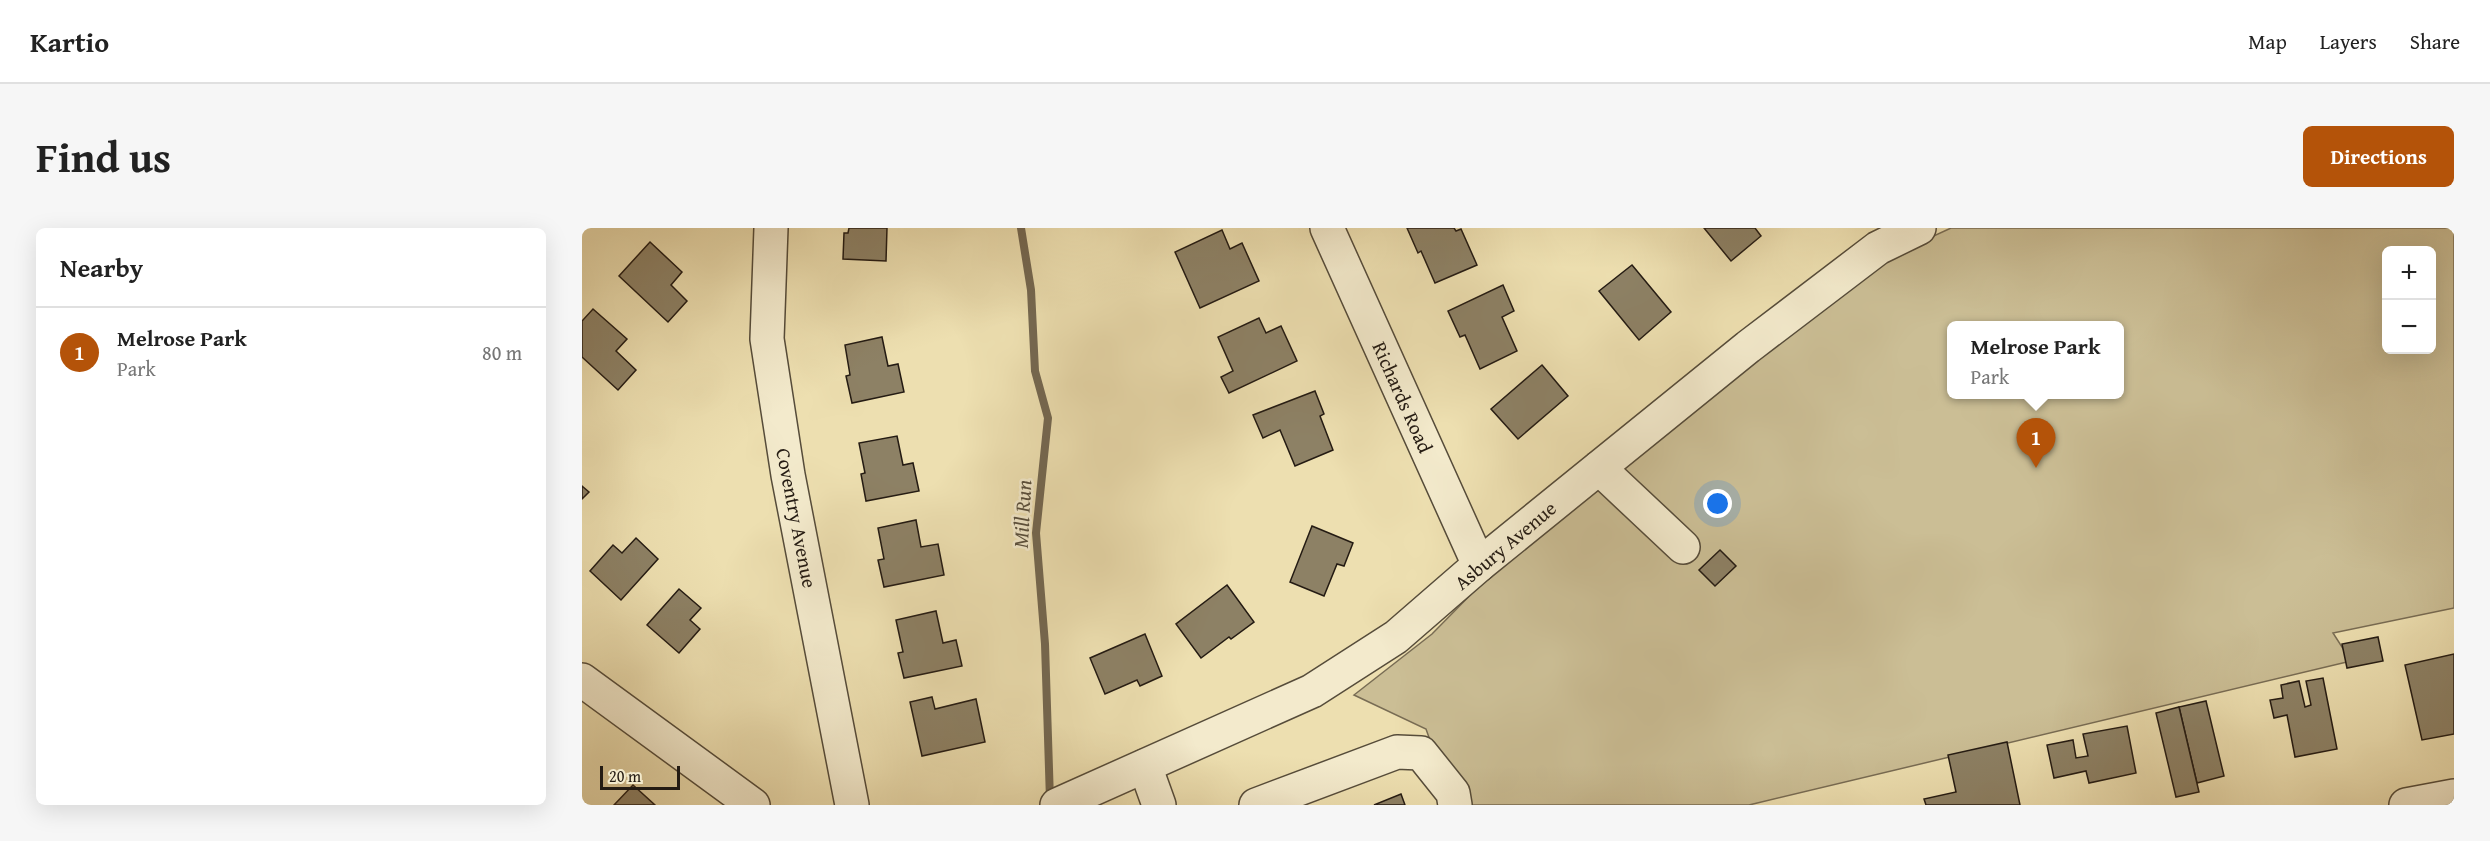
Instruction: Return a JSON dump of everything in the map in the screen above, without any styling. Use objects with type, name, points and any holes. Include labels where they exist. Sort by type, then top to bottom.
[{"type":"street","name":"Coventry Avenue","points":[[771,228],[767,339],[788,475],[852,805]]},
{"type":"street","name":"Richards Road","points":[[1328,228],[1479,565]]},
{"type":"street","name":"Asbury Avenue","points":[[1060,804],[1312,691],[1396,638],[1479,565],[1748,347],[1878,248],[1919,228]]},
{"type":"street","points":[[1599,468],[1683,547]]},
{"type":"street","points":[[582,680],[753,805]]},
{"type":"street","points":[[1256,805],[1397,752],[1421,753],[1453,793],[1455,805]]},
{"type":"street","points":[[1145,766],[1159,805]]},
{"type":"street","points":[[2410,805],[2454,796]]},
{"type":"shaded area","points":[[1951,228],[2454,228],[2454,608],[2333,633],[2351,661],[1749,805],[1453,805],[1426,729],[1354,695],[1432,634],[1490,575],[1748,362],[1888,257]]},
{"type":"building","points":[[849,228],[887,228],[886,261],[843,259],[844,233],[848,233]]},
{"type":"building","points":[[1407,228],[1454,228],[1456,231],[1461,229],[1477,265],[1435,283],[1421,251],[1418,253]]},
{"type":"building","points":[[1704,228],[1755,228],[1761,236],[1731,261]]},
{"type":"building","points":[[1222,230],[1230,249],[1242,243],[1259,281],[1200,308],[1175,252]]},
{"type":"building","points":[[650,242],[682,272],[671,285],[687,301],[668,322],[619,276]]},
{"type":"building","points":[[1632,265],[1671,312],[1639,340],[1599,291]]},
{"type":"building","points":[[1503,285],[1514,311],[1502,317],[1517,351],[1480,369],[1465,335],[1460,337],[1448,311]]},
{"type":"building","points":[[593,309],[627,339],[616,351],[636,370],[618,390],[582,357],[582,321]]},
{"type":"building","points":[[1259,318],[1266,333],[1281,326],[1297,361],[1229,393],[1221,377],[1233,371],[1218,337]]},
{"type":"building","points":[[882,337],[888,366],[898,364],[904,392],[852,403],[846,376],[850,375],[845,345]]},
{"type":"building","points":[[1542,365],[1568,396],[1518,439],[1491,409]]},
{"type":"building","points":[[1315,391],[1324,414],[1320,416],[1333,450],[1295,466],[1280,430],[1263,438],[1253,415]]},
{"type":"building","points":[[897,436],[903,465],[913,463],[919,491],[866,501],[861,474],[865,473],[859,443]]},
{"type":"building","points":[[582,486],[589,492],[582,499]]},
{"type":"building","points":[[916,520],[921,547],[938,544],[944,575],[884,587],[878,560],[884,559],[878,528]]},
{"type":"building","points":[[1312,526],[1353,543],[1344,566],[1337,564],[1324,596],[1290,582]]},
{"type":"building","points":[[636,538],[658,559],[621,600],[590,571],[613,545],[622,553]]},
{"type":"building","points":[[1720,550],[1736,566],[1715,586],[1699,570]]},
{"type":"building","points":[[1227,585],[1254,622],[1201,658],[1176,624]]},
{"type":"building","points":[[679,589],[701,608],[690,620],[700,629],[679,653],[647,625]]},
{"type":"building","points":[[936,611],[943,643],[956,640],[962,666],[904,678],[898,653],[903,652],[896,620]]},
{"type":"building","points":[[1145,634],[1162,676],[1140,686],[1137,680],[1105,694],[1090,658]]},
{"type":"building","points":[[2378,637],[2383,661],[2347,668],[2342,644]]},
{"type":"building","points":[[2454,654],[2454,734],[2422,740],[2405,665]]},
{"type":"building","points":[[2323,678],[2337,749],[2295,757],[2287,715],[2274,718],[2270,700],[2283,698],[2281,685],[2299,681],[2305,707],[2311,705],[2306,681]]},
{"type":"building","points":[[932,697],[935,709],[976,699],[985,742],[922,756],[910,702]]},
{"type":"building","points":[[2206,701],[2224,776],[2197,783],[2179,707]]},
{"type":"building","points":[[2179,707],[2199,792],[2176,797],[2156,713]]},
{"type":"building","points":[[2127,726],[2136,773],[2089,783],[2086,771],[2054,778],[2047,745],[2073,740],[2076,758],[2088,756],[2083,734]]},
{"type":"building","points":[[2007,742],[2020,805],[1926,805],[1924,799],[1956,792],[1948,755]]},
{"type":"building","points":[[633,785],[655,805],[614,805]]},
{"type":"building","points":[[1401,794],[1405,805],[1374,805]]},
{"type":"waterway","name":"Mill Run","points":[[1021,228],[1031,290],[1035,371],[1048,418],[1036,533],[1045,644],[1050,800]]},
{"type":"place","name":"Melrose Park","points":[[2036,468]]}]
